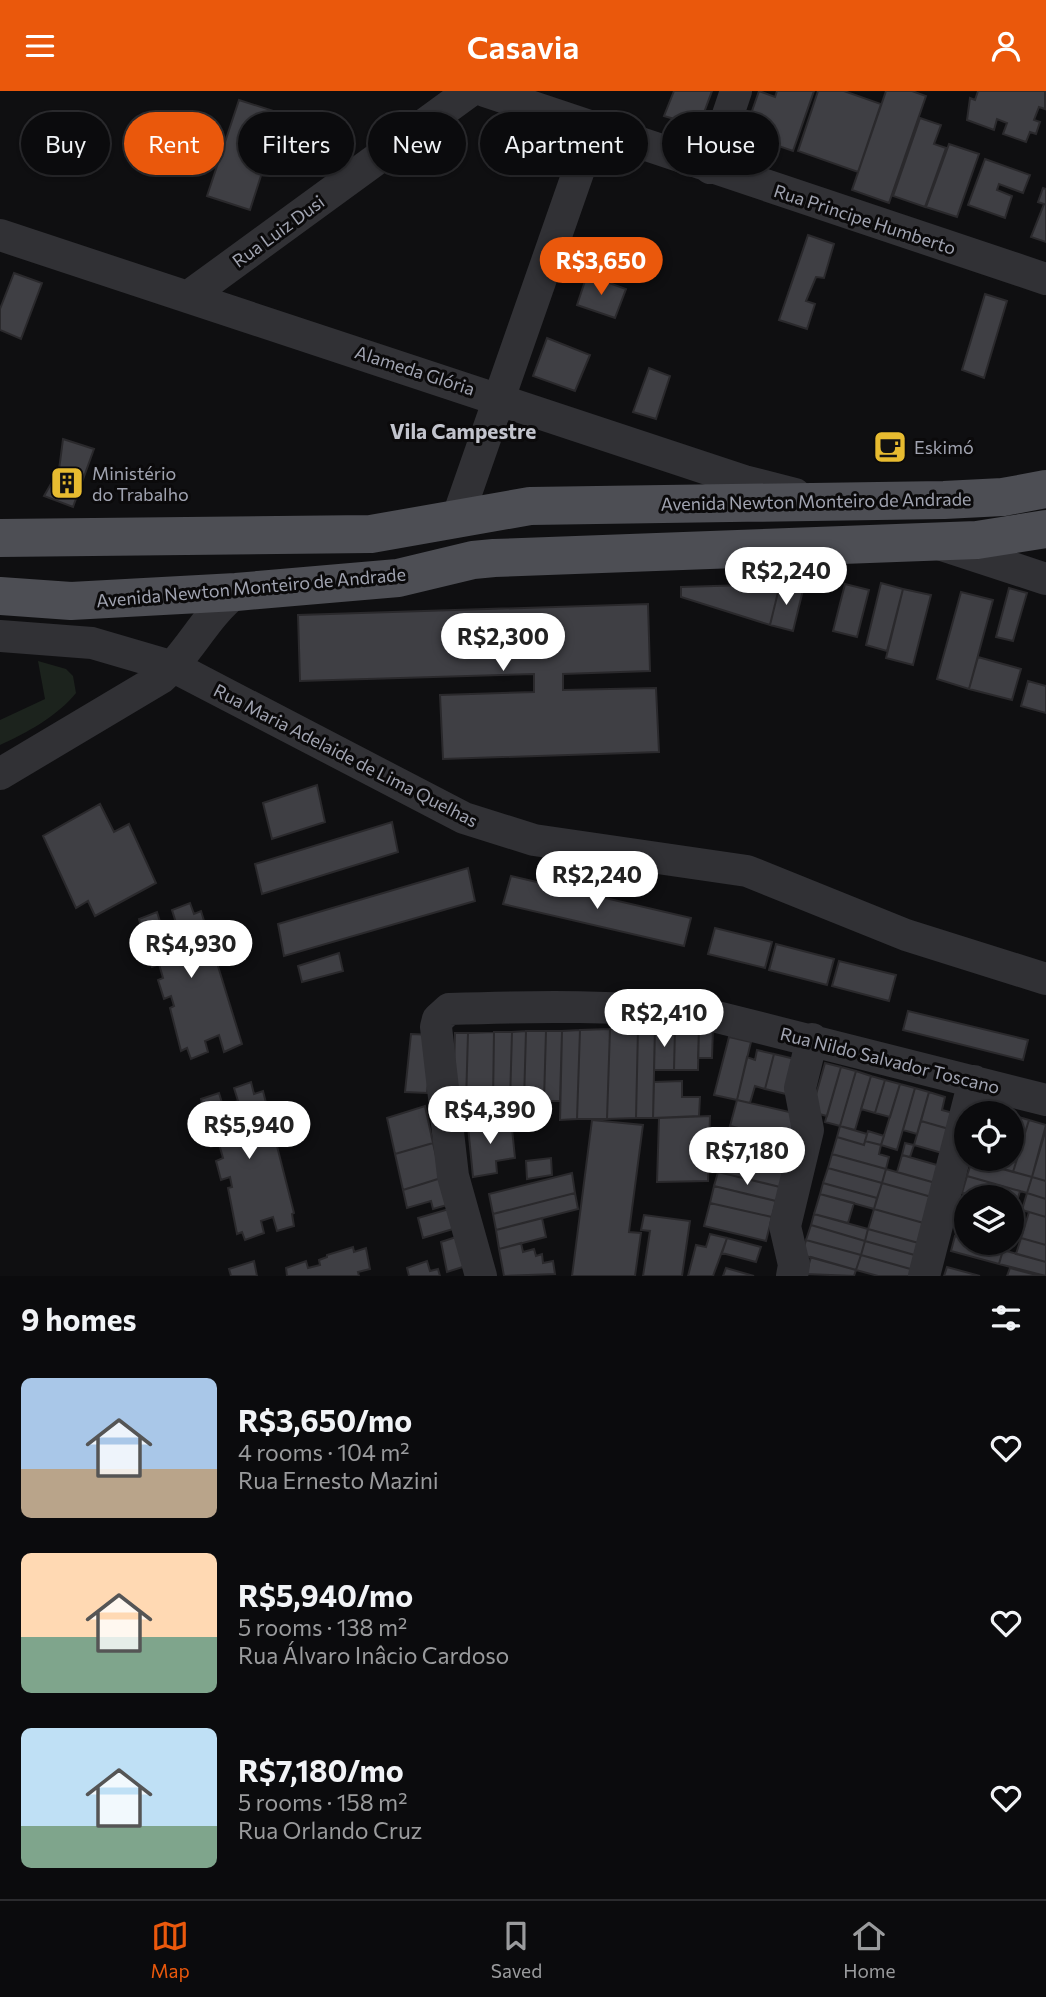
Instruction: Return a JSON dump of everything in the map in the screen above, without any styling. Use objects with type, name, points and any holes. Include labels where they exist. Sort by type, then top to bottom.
[{"type":"main road","name":"Avenida Newton Monteiro de Andrade","points":[[0,538],[371,534],[530,506],[830,503],[1003,497],[1046,489]]},
{"type":"main road","name":"Avenida Newton Monteiro de Andrade","points":[[0,596],[71,601],[236,591],[398,578],[473,560],[494,558],[934,542],[993,538],[1046,529]]},
{"type":"street","name":"Rua Luiz Dusi","points":[[189,296],[470,91]]},
{"type":"street","name":"Rua Principe Humberto","points":[[485,91],[549,112]]},
{"type":"street","points":[[729,112],[736,91]]},
{"type":"street","points":[[457,519],[502,399],[578,175]]},
{"type":"street","name":"Rua Principe Humberto","points":[[731,175],[1046,279]]},
{"type":"street","name":"Alameda Glória","points":[[0,235],[744,481],[830,503]]},
{"type":"street","points":[[1046,541],[1046,567]]},
{"type":"street","points":[[934,542],[1046,579]]},
{"type":"street","points":[[0,774],[138,694],[174,667],[211,614],[236,591]]},
{"type":"street","name":"Rua Maria Adelaide de Lima Quelhas","points":[[0,636],[92,643],[174,667],[464,818],[498,831],[611,853],[747,871],[906,935],[1046,979]]},
{"type":"street","name":"Rua Nildo Salvador Toscano","points":[[481,1276],[453,1176],[446,1127],[436,1027],[443,1013],[450,1009],[564,1005],[709,1014],[1046,1100]]},
{"type":"street","points":[[792,1276],[794,1265],[785,1226],[808,1130],[800,1088],[812,1039]]},
{"type":"street","points":[[924,1276],[974,1081]]},
{"type":"shaded area","points":[[38,661],[66,669],[73,676],[76,693],[41,723],[0,745],[0,720],[45,699]]},
{"type":"building","points":[[674,91],[712,91],[704,112],[666,112]]},
{"type":"building","points":[[759,91],[775,97],[777,91],[814,91],[793,151],[779,146],[779,112],[752,112]]},
{"type":"building","points":[[818,91],[844,91],[881,104],[858,172],[798,151]]},
{"type":"building","points":[[886,91],[912,91],[926,96],[889,203],[852,190]]},
{"type":"building","points":[[978,91],[1045,91],[1045,109],[1039,107],[1034,120],[1040,122],[1036,134],[1030,132],[1026,142],[1003,134],[1007,123],[997,119],[994,130],[967,120],[970,98],[975,100]]},
{"type":"building","points":[[239,100],[276,112],[238,112],[238,175],[261,175],[250,210],[207,196],[214,175],[224,175],[224,145]]},
{"type":"building","points":[[920,118],[941,125],[934,144],[946,148],[925,207],[893,196]]},
{"type":"building","points":[[949,144],[979,154],[957,217],[926,207]]},
{"type":"building","points":[[985,159],[1030,175],[1023,193],[999,184],[997,190],[1012,196],[1005,218],[968,205]]},
{"type":"building","points":[[1043,188],[1046,189],[1046,242],[1031,237],[1044,204],[1038,202]]},
{"type":"building","points":[[808,235],[834,244],[824,278],[816,277],[806,301],[815,304],[807,329],[779,320]]},
{"type":"building","points":[[14,273],[42,283],[21,339],[0,330],[0,309]]},
{"type":"building","points":[[587,275],[626,289],[615,318],[577,305]]},
{"type":"building","points":[[985,294],[1007,301],[984,378],[962,370]]},
{"type":"building","points":[[547,338],[590,355],[575,391],[533,376]]},
{"type":"building","points":[[649,368],[670,376],[656,419],[633,412]]},
{"type":"building","name":"Ministério do Trabalho","points":[[63,439],[94,449],[73,507],[44,496],[59,470]]},
{"type":"building","points":[[881,583],[903,589],[887,651],[866,645]]},
{"type":"building","points":[[780,584],[770,625],[681,597],[681,587]]},
{"type":"building","points":[[780,584],[803,590],[793,631],[770,625]]},
{"type":"building","points":[[845,584],[869,590],[857,637],[833,631]]},
{"type":"building","points":[[1009,588],[1027,593],[1013,641],[996,637]]},
{"type":"building","points":[[903,589],[931,595],[913,665],[886,658]]},
{"type":"building","points":[[961,592],[993,600],[969,689],[937,679]]},
{"type":"building","points":[[648,604],[650,671],[563,674],[563,690],[656,688],[659,752],[443,759],[440,695],[534,692],[534,674],[300,681],[298,615]]},
{"type":"building","points":[[978,657],[1021,669],[1012,700],[969,689]]},
{"type":"building","points":[[1028,681],[1046,686],[1046,713],[1021,706]]},
{"type":"building","points":[[317,785],[325,822],[272,839],[263,803]]},
{"type":"building","points":[[100,804],[114,832],[129,824],[156,883],[95,916],[88,901],[76,908],[43,836]]},
{"type":"building","points":[[392,822],[398,852],[262,894],[255,864]]},
{"type":"building","points":[[468,868],[475,901],[284,956],[278,924]]},
{"type":"building","points":[[511,876],[691,918],[684,946],[503,904]]},
{"type":"building","points":[[190,903],[194,914],[201,911],[242,1044],[224,1052],[219,1035],[205,1041],[208,1052],[191,1059],[187,1048],[181,1051],[170,1008],[174,1006],[171,996],[164,999],[158,980],[163,978],[159,964],[152,967],[139,919],[157,912],[162,928],[176,923],[172,910]]},
{"type":"building","points":[[715,928],[772,942],[765,968],[708,954]]},
{"type":"building","points":[[776,944],[834,959],[827,985],[769,970]]},
{"type":"building","points":[[339,953],[343,971],[302,982],[298,966]]},
{"type":"building","points":[[839,961],[896,975],[889,1001],[832,986]]},
{"type":"building","points":[[908,1011],[1028,1040],[1023,1060],[903,1030]]},
{"type":"building","points":[[699,1027],[713,1027],[712,1058],[698,1058]]},
{"type":"building","points":[[699,1027],[698,1070],[674,1070],[675,1028]]},
{"type":"building","points":[[655,1028],[675,1028],[674,1070],[654,1070]]},
{"type":"building","points":[[655,1028],[653,1118],[636,1118],[638,1029]]},
{"type":"building","points":[[610,1029],[638,1029],[636,1118],[607,1119]]},
{"type":"building","points":[[610,1029],[607,1119],[577,1119],[580,1030]]},
{"type":"building","points":[[580,1030],[577,1119],[560,1120],[562,1031]]},
{"type":"building","points":[[526,1031],[524,1102],[510,1102],[512,1032]]},
{"type":"building","points":[[526,1031],[546,1031],[544,1101],[524,1102]]},
{"type":"building","points":[[546,1031],[562,1031],[560,1101],[544,1101]]},
{"type":"building","points":[[494,1032],[512,1032],[510,1102],[493,1102]]},
{"type":"building","points":[[494,1032],[493,1102],[466,1103],[468,1033]]},
{"type":"building","points":[[455,1033],[468,1033],[466,1103],[453,1103]]},
{"type":"building","points":[[411,1034],[433,1035],[427,1093],[405,1092]]},
{"type":"building","points":[[729,1037],[751,1042],[737,1100],[714,1095]]},
{"type":"building","points":[[757,1050],[774,1054],[765,1089],[755,1086],[750,1103],[737,1100],[747,1057],[755,1060]]},
{"type":"building","points":[[774,1054],[795,1059],[786,1094],[765,1089]]},
{"type":"building","points":[[825,1063],[841,1067],[827,1116],[811,1112]]},
{"type":"building","points":[[841,1067],[856,1071],[840,1126],[825,1122]]},
{"type":"building","points":[[856,1071],[871,1076],[855,1130],[840,1126]]},
{"type":"building","points":[[871,1076],[885,1080],[875,1113],[861,1109]]},
{"type":"building","points":[[885,1080],[900,1084],[890,1117],[875,1113]]},
{"type":"building","points":[[682,1081],[682,1097],[700,1097],[699,1116],[653,1118],[654,1082]]},
{"type":"building","points":[[251,1082],[254,1094],[263,1091],[294,1213],[294,1226],[277,1231],[273,1217],[261,1221],[264,1233],[245,1240],[242,1232],[237,1234],[228,1188],[232,1187],[230,1177],[221,1180],[216,1161],[223,1158],[219,1144],[211,1147],[201,1099],[219,1093],[223,1106],[238,1101],[234,1088]]},
{"type":"building","points":[[900,1084],[915,1088],[897,1150],[881,1145]]},
{"type":"building","points":[[915,1088],[929,1092],[917,1134],[903,1130]]},
{"type":"building","points":[[929,1092],[945,1097],[942,1110],[954,1113],[954,1130],[921,1121]]},
{"type":"building","points":[[737,1100],[798,1114],[791,1141],[730,1126]]},
{"type":"building","points":[[425,1106],[433,1143],[395,1154],[387,1118]]},
{"type":"building","points":[[710,1116],[708,1181],[657,1182],[659,1118]]},
{"type":"building","points":[[511,1119],[515,1158],[496,1161],[497,1173],[473,1177],[468,1126]]},
{"type":"building","points":[[1024,1119],[1029,1120],[1024,1136]]},
{"type":"building","points":[[592,1120],[643,1125],[629,1232],[641,1233],[635,1276],[572,1276]]},
{"type":"building","points":[[1029,1120],[1046,1125],[1032,1177],[1013,1172],[1024,1171],[1024,1136]]},
{"type":"building","points":[[921,1121],[954,1130],[949,1155],[914,1145]]},
{"type":"building","points":[[730,1126],[791,1141],[785,1167],[723,1153]]},
{"type":"building","points":[[840,1126],[867,1134],[864,1145],[837,1137]]},
{"type":"building","points":[[1046,1129],[1046,1181],[1032,1177]]},
{"type":"building","points":[[868,1131],[884,1136],[881,1145],[865,1141]]},
{"type":"building","points":[[837,1137],[864,1145],[865,1141],[881,1145],[879,1154],[889,1157],[886,1169],[832,1154]]},
{"type":"building","points":[[433,1143],[441,1178],[403,1190],[395,1154]]},
{"type":"building","points":[[905,1143],[914,1145],[910,1157],[902,1155]]},
{"type":"building","points":[[723,1153],[785,1167],[780,1187],[718,1172]]},
{"type":"building","points":[[832,1154],[886,1169],[882,1183],[828,1168]]},
{"type":"building","points":[[902,1155],[944,1167],[939,1184],[897,1172]]},
{"type":"building","points":[[551,1158],[552,1175],[527,1179],[526,1161]]},
{"type":"building","points":[[828,1168],[882,1183],[877,1198],[823,1183]]},
{"type":"building","points":[[886,1169],[939,1184],[935,1198],[882,1183]]},
{"type":"building","points":[[969,1171],[1011,1171],[1032,1177],[1027,1193],[1024,1192],[1024,1185],[999,1185],[967,1176]]},
{"type":"building","points":[[718,1172],[780,1187],[776,1201],[714,1186]]},
{"type":"building","points":[[572,1173],[575,1193],[493,1214],[489,1194]]},
{"type":"building","points":[[967,1176],[995,1184],[995,1185],[964,1185]]},
{"type":"building","points":[[1032,1177],[1046,1181],[1046,1199],[1027,1193]]},
{"type":"building","points":[[441,1178],[447,1205],[433,1209],[431,1201],[407,1208],[403,1190]]},
{"type":"building","points":[[823,1183],[877,1198],[874,1209],[820,1194]]},
{"type":"building","points":[[882,1183],[935,1198],[927,1224],[874,1209]]},
{"type":"building","points":[[714,1186],[776,1201],[772,1217],[710,1203]]},
{"type":"building","points":[[575,1193],[578,1209],[496,1230],[493,1214]]},
{"type":"building","points":[[1027,1193],[1046,1199],[1046,1217],[1024,1211]]},
{"type":"building","points":[[820,1194],[854,1203],[848,1223],[814,1214]]},
{"type":"building","points":[[710,1203],[772,1217],[766,1241],[704,1226]]},
{"type":"building","points":[[449,1209],[453,1229],[423,1238],[418,1218]]},
{"type":"building","points":[[874,1209],[927,1224],[922,1244],[868,1229]]},
{"type":"building","points":[[1029,1212],[1046,1217],[1046,1245],[1024,1239]]},
{"type":"building","points":[[814,1214],[868,1229],[865,1241],[811,1225]]},
{"type":"building","points":[[644,1215],[690,1221],[682,1276],[643,1276],[650,1231],[641,1230]]},
{"type":"building","points":[[542,1218],[546,1237],[499,1249],[496,1230]]},
{"type":"building","points":[[811,1225],[865,1241],[861,1255],[806,1240]]},
{"type":"building","points":[[868,1229],[922,1244],[918,1256],[865,1241]]},
{"type":"building","points":[[710,1234],[727,1238],[713,1276],[688,1276],[696,1245],[706,1247]]},
{"type":"building","points":[[462,1235],[469,1265],[447,1272],[441,1242]]},
{"type":"building","points":[[727,1238],[761,1247],[756,1262],[722,1253]]},
{"type":"building","points":[[1024,1239],[1046,1245],[1046,1262],[1020,1255],[1024,1255]]},
{"type":"building","points":[[806,1240],[861,1255],[856,1270],[802,1255]]},
{"type":"building","points":[[865,1241],[918,1256],[914,1270],[861,1255]]},
{"type":"building","points":[[521,1243],[523,1252],[534,1249],[536,1256],[542,1254],[543,1263],[553,1261],[555,1274],[504,1276],[499,1249]]},
{"type":"building","points":[[353,1247],[354,1252],[366,1248],[370,1269],[358,1272],[359,1276],[287,1276],[286,1268],[306,1261],[308,1268],[320,1265],[319,1260],[327,1255]]},
{"type":"building","points":[[861,1255],[914,1270],[912,1276],[878,1276],[856,1270]]},
{"type":"building","points":[[966,1255],[1002,1255],[999,1264]]},
{"type":"building","points":[[1002,1255],[1021,1255],[1046,1262],[1046,1276],[999,1264]]},
{"type":"building","points":[[811,1257],[856,1270],[854,1276],[806,1274]]},
{"type":"building","points":[[254,1261],[257,1276],[231,1276],[229,1269]]},
{"type":"building","points":[[427,1261],[430,1271],[438,1269],[440,1276],[409,1276],[407,1268]]},
{"type":"building","points":[[947,1267],[980,1276],[944,1276]]},
{"type":"building","points":[[726,1268],[754,1276],[723,1276]]},
{"type":"building","points":[[1010,1268],[1040,1276],[1007,1276]]},
{"type":"place","name":"Eskimó","points":[[890,447]]},
{"type":"place","name":"Ministério do Trabalho","points":[[67,483]]},
{"type":"district","name":"Vila Campestre","points":[[463,430]]}]
